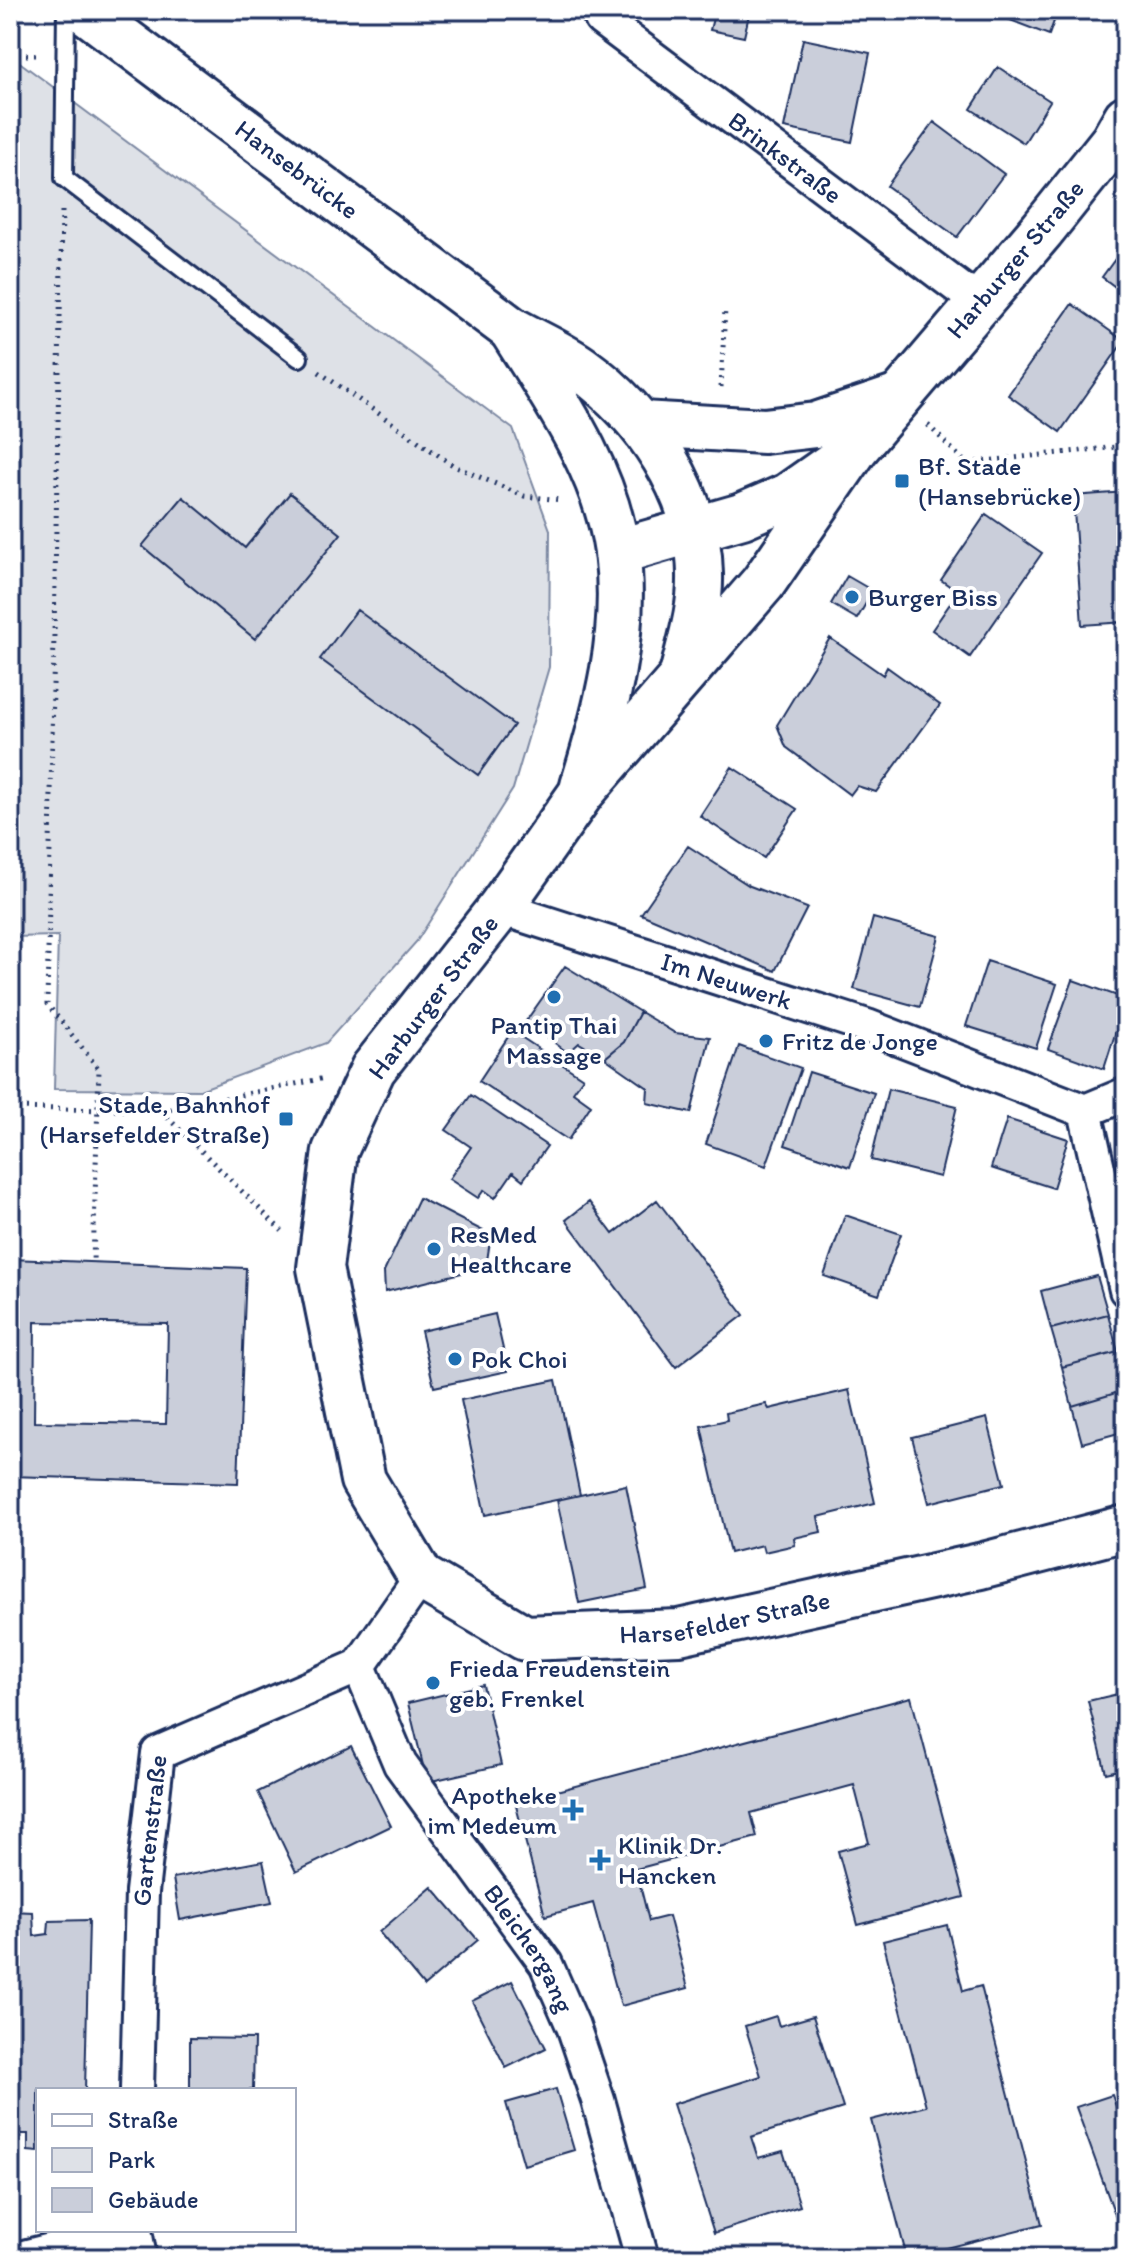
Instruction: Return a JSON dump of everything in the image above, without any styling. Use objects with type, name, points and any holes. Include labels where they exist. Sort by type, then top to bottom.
[{"type":"main road","name":"Hansebrücke","points":[[84,10],[511,329],[580,368],[641,424],[682,491],[693,529],[700,573],[696,622],[682,677]]},
{"type":"main road","name":"Harburger Straße","points":[[320,1268],[335,1151],[373,1069],[500,908],[582,792],[763,583],[856,448],[1051,218],[1113,141],[1126,118]]},
{"type":"main road","name":"Hansebrücke","points":[[511,329],[573,428],[605,504],[617,552]]},
{"type":"main road","points":[[641,424],[764,431],[816,425],[899,397]]},
{"type":"main road","name":"Harburger Straße","points":[[582,792],[598,738],[619,623],[617,552],[742,516],[788,496],[856,448]]},
{"type":"main road","points":[[617,552],[700,573],[763,583]]},
{"type":"main road","name":"Harsefelder Straße","points":[[320,1268],[363,1480],[421,1577],[525,1638],[679,1632],[980,1566],[1126,1528]]},
{"type":"street","name":"Brinkstraße","points":[[599,14],[978,302]]},
{"type":"street","name":"Im Neuwerk","points":[[500,908],[867,1026],[1085,1111]]},
{"type":"street","points":[[1126,1094],[1085,1111],[1126,1290]]},
{"type":"street","points":[[359,1666],[421,1577]]},
{"type":"street","name":"Gartenstraße","points":[[137,2088],[142,1892],[158,1753],[359,1666]]},
{"type":"street","name":"Bleichergang","points":[[359,1666],[400,1764],[546,1964],[573,2026],[598,2100],[642,2258]]},
{"type":"street","points":[[20,2258],[124,2232]]},
{"type":"street","points":[[133,2232],[140,2258]]},
{"type":"lane","points":[[66,10],[64,178],[299,358]]},
{"type":"path","points":[[64,178],[58,284],[47,1004],[99,1069],[93,1262]]},
{"type":"path","points":[[299,358],[454,466],[524,496],[605,504]]},
{"type":"path","points":[[899,397],[966,463],[1126,446]]},
{"type":"path","points":[[10,1108],[161,1111],[373,1069]]},
{"type":"path","points":[[161,1111],[320,1268]]},
{"type":"green space","points":[[10,55],[513,429],[550,530],[549,667],[513,789],[417,941],[326,1043],[200,1090],[54,1089],[58,936],[10,937]]},
{"type":"building","points":[[715,10],[750,10],[744,37],[710,30]]},
{"type":"building","points":[[984,10],[1058,10],[1049,35]]},
{"type":"building","points":[[803,39],[870,53],[852,142],[784,128]]},
{"type":"building","points":[[998,67],[1050,101],[1024,143],[971,109]]},
{"type":"building","points":[[934,122],[1004,174],[957,237],[887,186]]},
{"type":"building","points":[[1126,244],[1126,295],[1102,277]]},
{"type":"building","points":[[1072,304],[1124,341],[1060,432],[1008,395]]},
{"type":"building","points":[[1126,492],[1126,622],[1082,625],[1073,496]]},
{"type":"building","points":[[290,493],[341,534],[255,639],[142,546],[183,497],[245,548]]},
{"type":"building","points":[[986,514],[1042,553],[970,657],[932,630],[958,592],[941,580]]},
{"type":"building","name":"Burger Biss","points":[[847,576],[873,591],[857,619],[831,604]]},
{"type":"building","points":[[357,610],[514,725],[478,775],[320,659]]},
{"type":"building","points":[[830,638],[883,675],[887,667],[940,705],[876,792],[857,786],[850,795],[786,747],[777,725]]},
{"type":"building","points":[[732,767],[797,809],[764,858],[700,816]]},
{"type":"building","points":[[688,846],[750,886],[807,908],[775,971],[641,914]]},
{"type":"building","points":[[873,918],[939,936],[920,1007],[854,989]]},
{"type":"building","points":[[987,961],[1057,984],[1036,1048],[966,1026]]},
{"type":"building","points":[[565,966],[640,1012],[624,1042],[605,1058],[579,1043],[568,1053],[526,1021]]},
{"type":"building","points":[[1073,980],[1126,999],[1104,1069],[1048,1049]]},
{"type":"building","points":[[640,1012],[675,1033],[710,1037],[691,1113],[647,1103],[648,1088],[605,1058],[624,1042]]},
{"type":"building","points":[[512,1031],[583,1078],[573,1092],[591,1105],[568,1140],[479,1081]]},
{"type":"building","points":[[739,1046],[801,1068],[766,1166],[706,1144]]},
{"type":"building","points":[[809,1072],[874,1093],[850,1167],[785,1145]]},
{"type":"building","points":[[888,1089],[957,1106],[940,1177],[871,1160]]},
{"type":"building","points":[[471,1095],[547,1146],[523,1180],[513,1172],[495,1198],[484,1190],[478,1198],[449,1179],[471,1147],[446,1130]]},
{"type":"building","points":[[1126,1118],[1126,1163],[1117,1121]]},
{"type":"building","points":[[1007,1119],[1068,1139],[1053,1188],[991,1168]]},
{"type":"building","points":[[419,1198],[491,1235],[486,1267],[385,1292],[384,1272]]},
{"type":"building","points":[[657,1200],[744,1315],[676,1367],[566,1220],[589,1202],[613,1234]]},
{"type":"building","points":[[845,1215],[901,1234],[879,1295],[824,1276]]},
{"type":"building","points":[[10,1259],[246,1268],[238,1483],[10,1476]],"holes":[[[35,1322],[168,1324],[166,1424],[34,1422]]]},
{"type":"building","points":[[1097,1276],[1108,1314],[1051,1329],[1041,1291]]},
{"type":"building","points":[[495,1314],[508,1371],[434,1387],[421,1331]]},
{"type":"building","points":[[1108,1314],[1118,1352],[1062,1367],[1051,1329]]},
{"type":"building","points":[[1118,1352],[1126,1390],[1072,1406],[1062,1367]]},
{"type":"building","points":[[556,1380],[580,1495],[485,1515],[461,1400]]},
{"type":"building","points":[[849,1390],[875,1503],[818,1517],[821,1532],[794,1538],[795,1545],[764,1552],[762,1545],[730,1553],[701,1426],[727,1420],[726,1413],[766,1404],[769,1409]]},
{"type":"building","points":[[1126,1390],[1126,1431],[1082,1443],[1072,1406]]},
{"type":"building","points":[[987,1418],[1004,1484],[929,1503],[912,1437]]},
{"type":"building","points":[[626,1485],[647,1589],[579,1603],[557,1500]]},
{"type":"building","points":[[483,1685],[501,1765],[427,1782],[408,1703]]},
{"type":"building","points":[[1126,1692],[1126,1768],[1106,1773],[1088,1701]]},
{"type":"building","name":"Klinik Dr. Hancken","points":[[911,1697],[964,1897],[858,1925],[838,1851],[869,1843],[854,1785],[751,1813],[757,1837],[636,1869],[649,1921],[669,1916],[688,1988],[621,2006],[593,1903],[545,1916],[515,1802]]},
{"type":"building","points":[[351,1746],[391,1826],[296,1872],[258,1792]]},
{"type":"building","points":[[263,1861],[272,1902],[180,1920],[173,1878]]},
{"type":"building","points":[[432,1887],[478,1940],[424,1986],[379,1932]]},
{"type":"building","points":[[10,1911],[33,1912],[34,1936],[48,1934],[49,1921],[89,1920],[85,2088],[36,2088],[36,2152],[28,2151],[28,2134],[10,2134]]},
{"type":"building","points":[[947,1925],[963,1991],[981,1986],[1042,2224],[907,2258],[871,2120],[926,2106],[883,1941]]},
{"type":"building","points":[[512,1981],[546,2048],[506,2068],[472,2001]]},
{"type":"building","points":[[776,2016],[779,2026],[813,2016],[843,2108],[751,2137],[758,2158],[783,2151],[800,2206],[714,2233],[673,2104],[761,2076],[745,2026]]},
{"type":"building","points":[[190,2038],[254,2039],[253,2088],[190,2088]]},
{"type":"building","points":[[556,2089],[574,2150],[524,2165],[506,2103]]},
{"type":"building","points":[[1112,2095],[1126,2135],[1126,2245],[1076,2107]]},
{"type":"place","name":"Bf. Stade (Hansebrücke)","points":[[902,481]]},
{"type":"place","name":"Burger Biss","points":[[852,597]]},
{"type":"place","name":"Pantip Thai Massage","points":[[554,997]]},
{"type":"place","name":"Fritz de Jonge","points":[[766,1041]]},
{"type":"place","name":"Stade, Bahnhof (Harsefelder Straße)","points":[[286,1119]]},
{"type":"place","name":"ResMed Healthcare","points":[[434,1249]]},
{"type":"place","name":"Pok Choi","points":[[455,1359]]},
{"type":"place","name":"Frieda Freudenstein geb. Frenkel","points":[[433,1683]]},
{"type":"place","name":"Apotheke im Medeum","points":[[573,1810]]},
{"type":"place","name":"Klinik Dr. Hancken","points":[[600,1860]]}]
